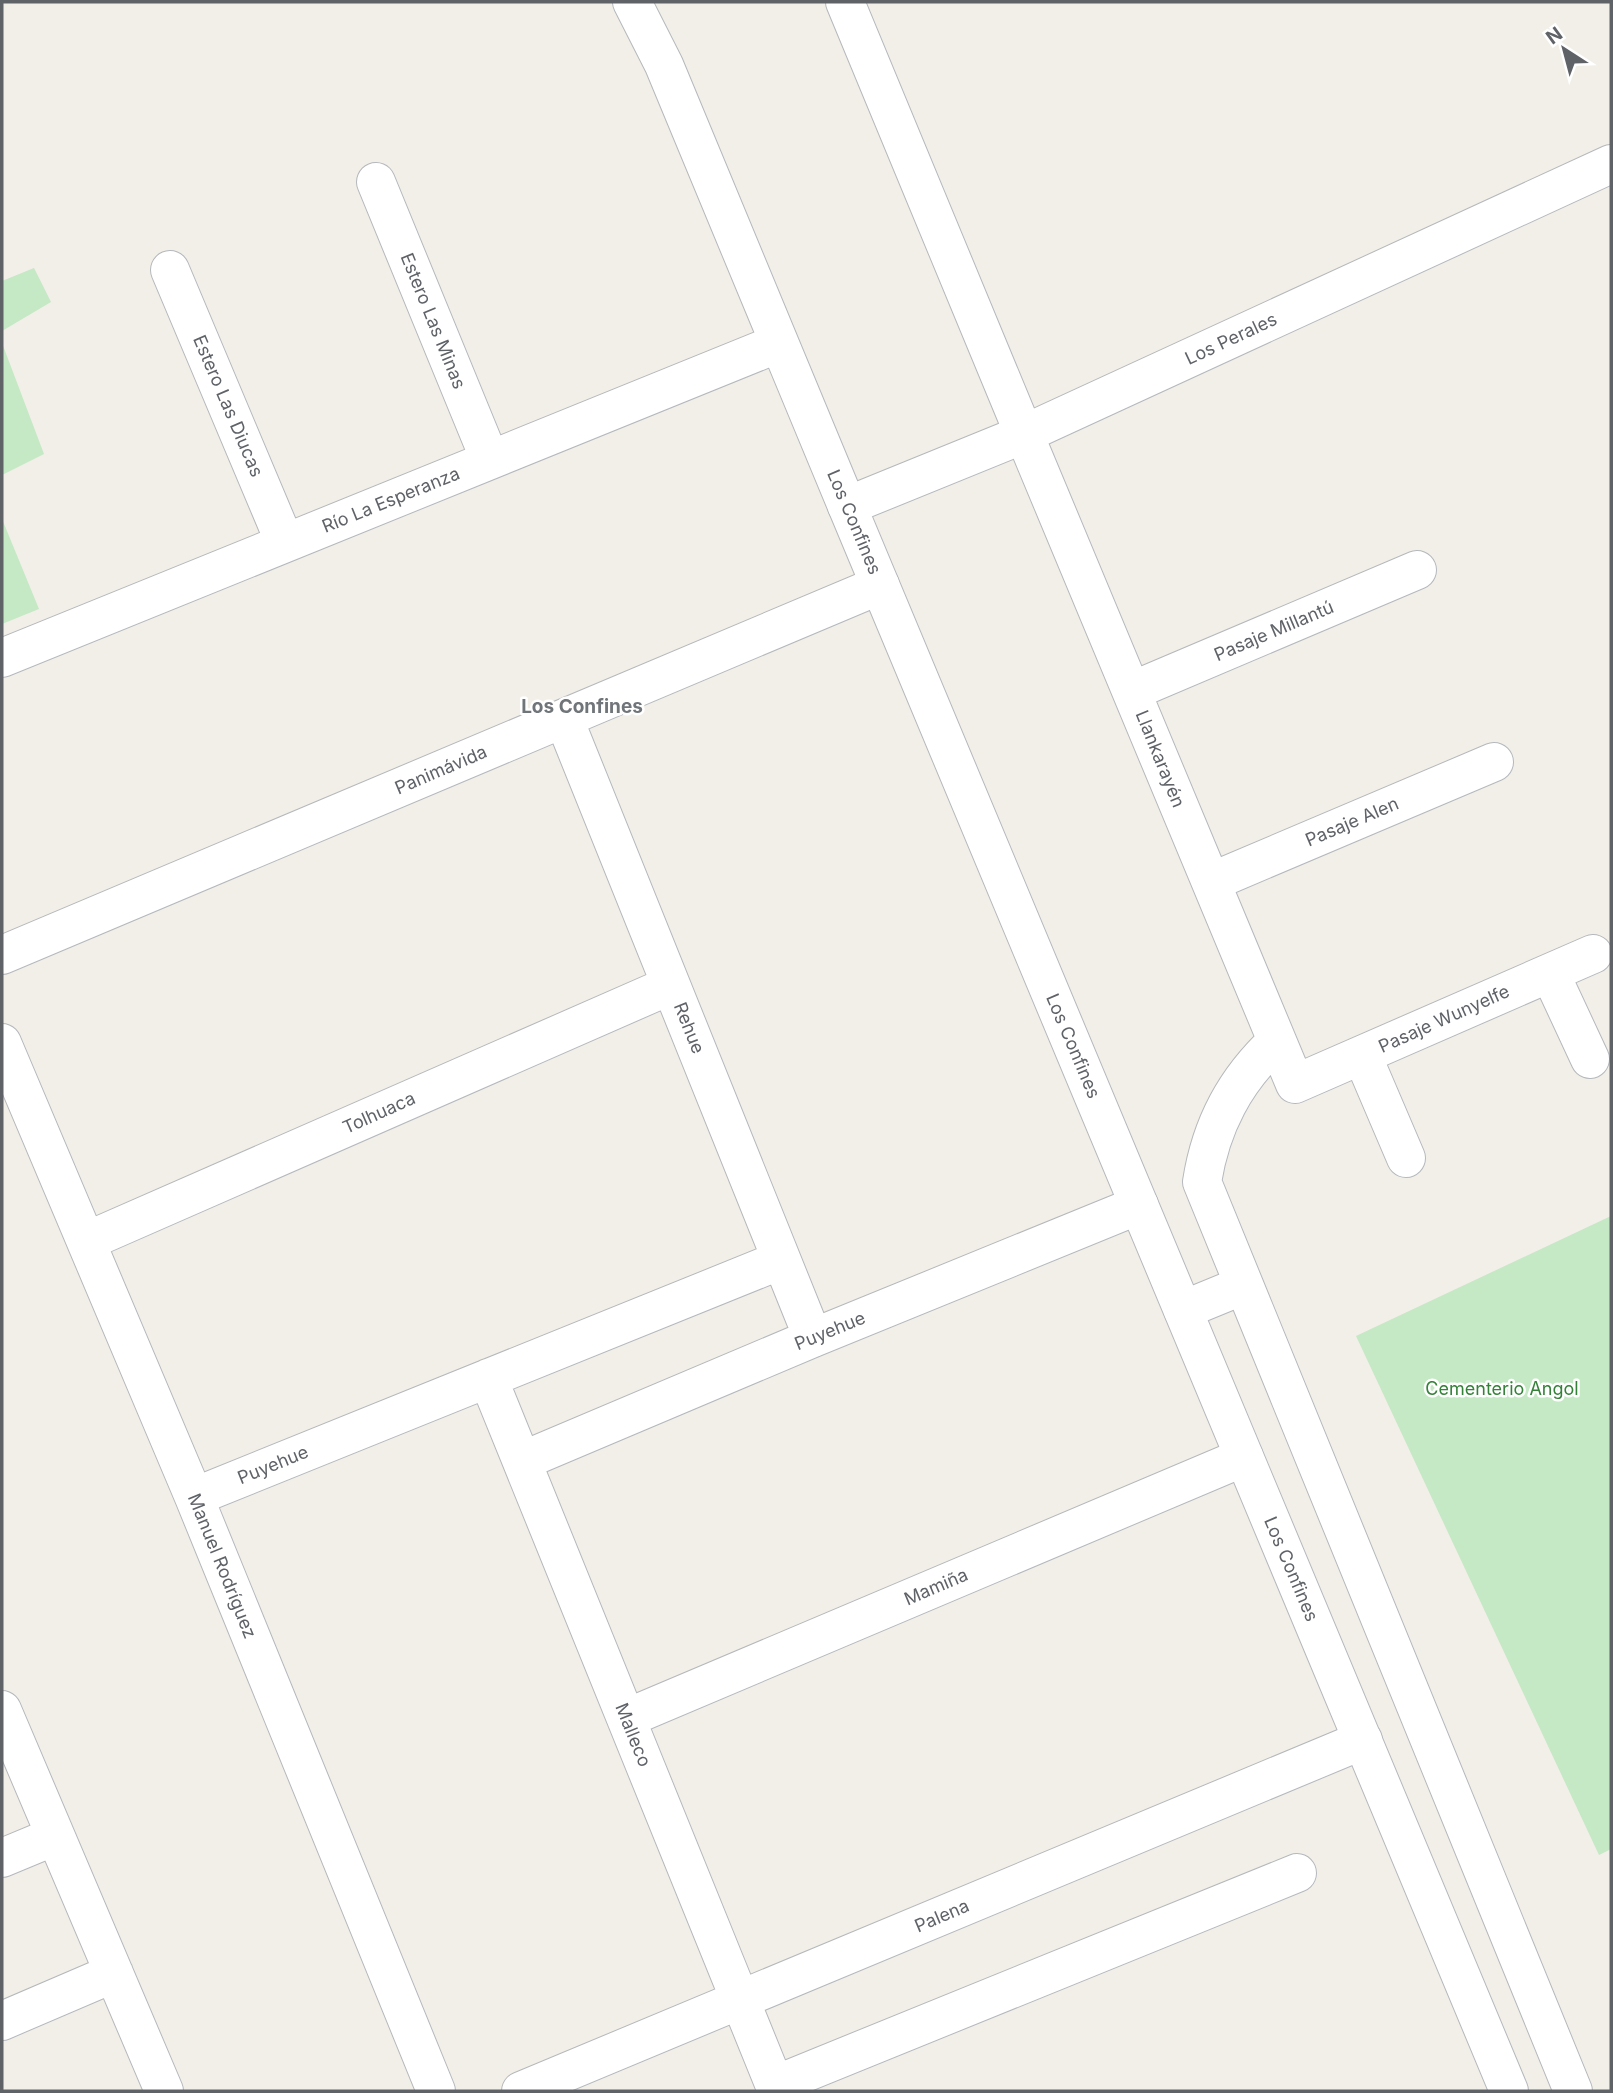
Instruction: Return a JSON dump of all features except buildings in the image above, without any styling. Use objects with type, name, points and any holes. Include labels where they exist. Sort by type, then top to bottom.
[{"type":"street","name":"Los Confines","points":[[632,2],[664,65],[1509,2091]]},
{"type":"street","points":[[845,2],[1024,434]]},
{"type":"street","name":"Los Perales","points":[[847,506],[1024,434],[1611,164]]},
{"type":"street","name":"Estero Las Minas","points":[[376,182],[490,460]]},
{"type":"street","name":"Estero Las Diucas","points":[[170,270],[285,543]]},
{"type":"street","name":"Río La Esperanza","points":[[2,658],[779,343]]},
{"type":"street","name":"Llankarayén","points":[[1024,434],[1295,1084]]},
{"type":"street","name":"Pasaje Millantú","points":[[1132,691],[1417,570]]},
{"type":"street","name":"Panimávida","points":[[2,955],[880,585]]},
{"type":"street","name":"Rehue","points":[[564,719],[813,1338]]},
{"type":"street","name":"Pasaje Alen","points":[[1211,882],[1494,762]]},
{"type":"street","name":"Pasaje Wunyelfe","points":[[1295,1084],[1593,954]]},
{"type":"street","points":[[1550,973],[1590,1059]]},
{"type":"street","name":"Tolhuaca","points":[[87,1241],[671,985]]},
{"type":"street","points":[[1277,1041],[1258,1059],[1228,1101],[1207,1154],[1202,1182],[1573,2091]]},
{"type":"street","name":"Manuel Rodríguez","points":[[2,1043],[194,1497],[436,2091]]},
{"type":"street","points":[[1362,1055],[1406,1158]]},
{"type":"street","name":"Puyehue","points":[[522,1461],[1139,1205]]},
{"type":"street","name":"Puyehue","points":[[194,1497],[781,1260]]},
{"type":"street","points":[[1183,1310],[1244,1284]]},
{"type":"street","name":"Malleco","points":[[488,1378],[776,2088]]},
{"type":"street","name":"Mamiña","points":[[627,1718],[1244,1457]]},
{"type":"street","points":[[2,1710],[164,2091]]},
{"type":"street","name":"Palena","points":[[521,2091],[1363,1740]]},
{"type":"street","points":[[2,1858],[55,1836]]},
{"type":"street","points":[[776,2088],[1297,1873]]},
{"type":"street","points":[[2,2021],[114,1973]]},
{"type":"green space","points":[[34,268],[51,302],[2,331],[2,281]]},
{"type":"green space","points":[[2,343],[44,454],[2,475]]},
{"type":"green space","points":[[2,519],[39,609],[2,624]]},
{"type":"green space","name":"Cementerio Angol","points":[[1611,1216],[1611,1849],[1599,1855],[1356,1336]]},
{"type":"district","name":"Los Confines","points":[[582,706]]}]
